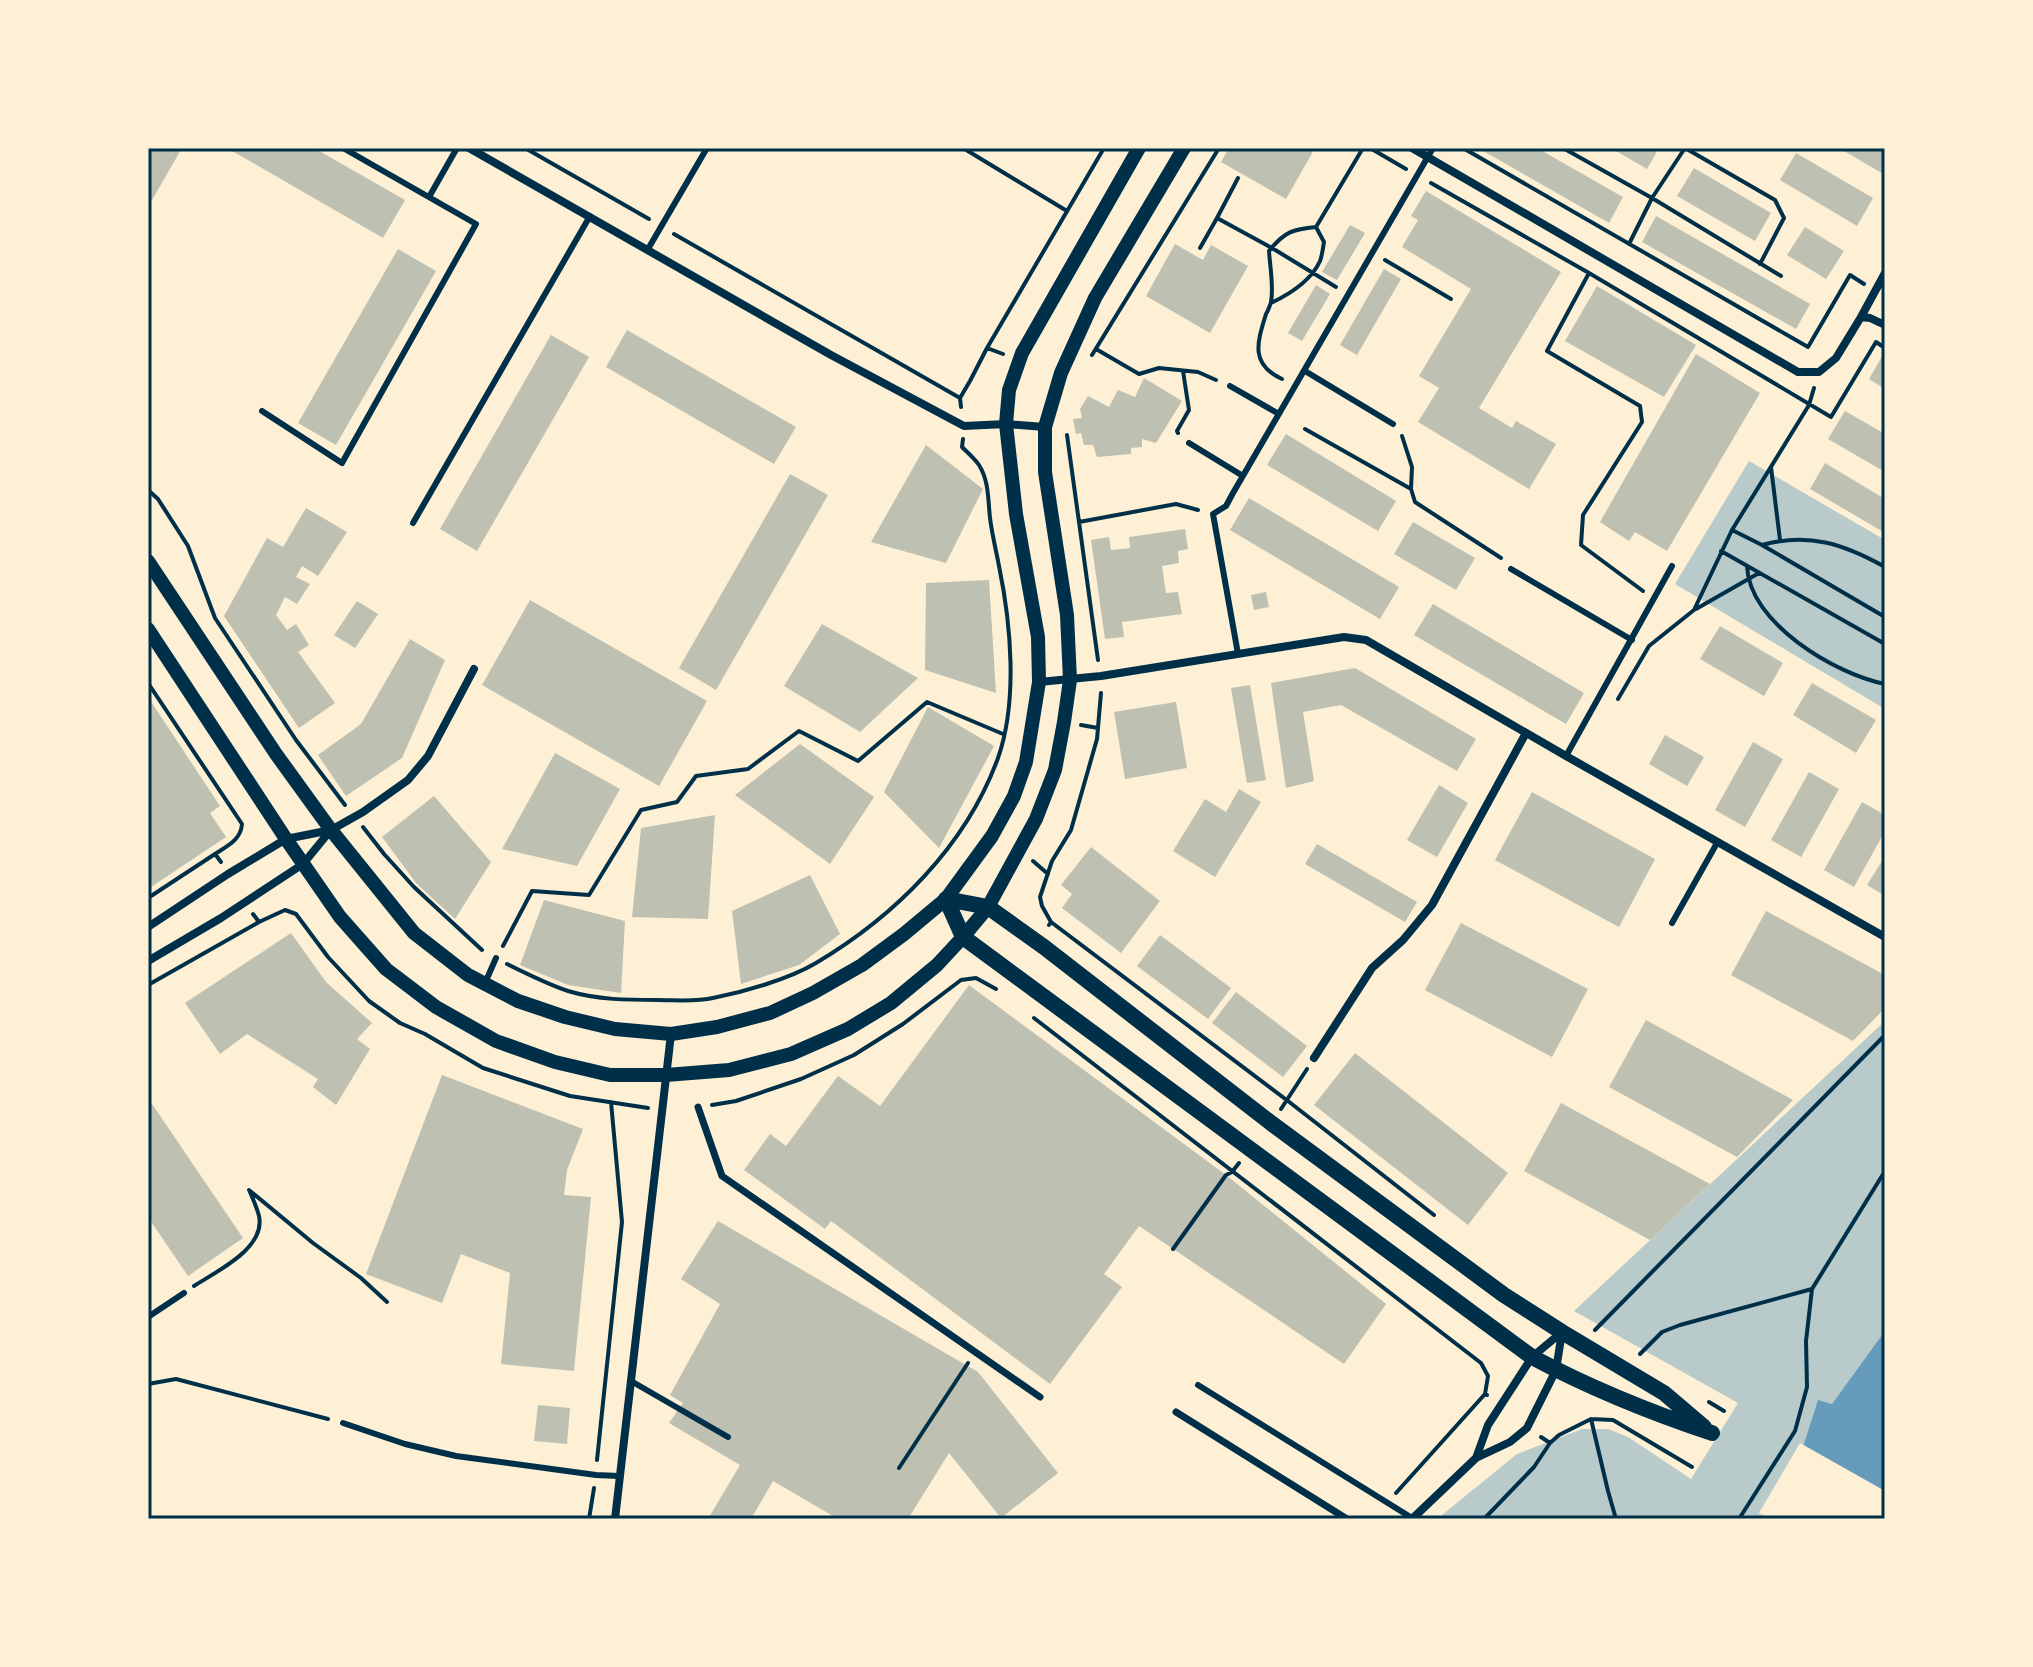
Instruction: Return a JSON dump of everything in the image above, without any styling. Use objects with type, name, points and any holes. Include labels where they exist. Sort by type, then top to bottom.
[{"type":"main road","points":[[946,899],[988,907],[1504,1295],[1664,1393],[1712,1433],[1615,1398],[1532,1357],[963,937],[946,899]]},
{"type":"street","points":[[469,148],[831,355],[964,426],[1006,424],[1045,427]]},
{"type":"street","points":[[148,561],[276,754],[331,830],[414,933],[468,975],[518,1001],[615,1029],[671,1034],[717,1027],[770,1013],[862,965],[946,899],[992,836],[1014,796],[1026,762],[1039,682],[1038,637],[1016,514],[1006,424],[1009,390],[1022,353],[1139,148]]},
{"type":"street","points":[[148,629],[340,917],[386,969],[436,1007],[496,1041],[555,1062],[610,1075],[729,1070],[791,1054],[848,1029],[891,1003],[937,965],[988,907],[1036,819],[1055,770],[1070,680],[1067,615],[1045,472],[1045,427],[1061,373],[1095,298],[1184,148]]},
{"type":"street","points":[[1412,148],[1798,372],[1819,372],[1836,358],[1885,273]]},
{"type":"street","points":[[1861,317],[1885,325]]},
{"type":"street","points":[[1039,682],[1101,676],[1344,637],[1366,640],[1885,937]]},
{"type":"street","points":[[148,927],[286,839],[331,830],[408,780],[428,756],[474,669]]},
{"type":"street","points":[[1314,1058],[1372,968],[1403,940],[1432,905],[1526,733]]},
{"type":"street","points":[[148,961],[303,864],[331,830]]},
{"type":"street","points":[[615,1519],[671,1034]]},
{"type":"street","points":[[698,1107],[722,1176],[1040,1397]]},
{"type":"street","points":[[1476,1458],[1488,1425],[1532,1357],[1562,1332]]},
{"type":"street","points":[[1412,1519],[1476,1458],[1510,1442],[1527,1428],[1556,1370],[1562,1332]]},
{"type":"street","points":[[1176,1412],[1347,1519]]},
{"type":"lane","points":[[262,411],[342,463],[476,224],[343,148]]},
{"type":"lane","points":[[429,197],[457,148]]},
{"type":"lane","points":[[648,249],[707,148]]},
{"type":"lane","points":[[1238,654],[1213,514],[1226,506],[1433,148]]},
{"type":"lane","points":[[413,523],[590,216]]},
{"type":"lane","points":[[1305,371],[1393,424]]},
{"type":"lane","points":[[1230,386],[1279,414]]},
{"type":"lane","points":[[1189,443],[1243,476]]},
{"type":"lane","points":[[1566,756],[1672,566]]},
{"type":"lane","points":[[1511,569],[1632,640]]},
{"type":"lane","points":[[1672,923],[1717,843]]},
{"type":"lane","points":[[485,983],[496,958]]},
{"type":"lane","points":[[148,1317],[184,1293]]},
{"type":"lane","points":[[631,1381],[728,1437]]},
{"type":"lane","points":[[1198,1385],[1412,1519]]},
{"type":"lane","points":[[343,1423],[405,1444],[456,1456],[619,1476]]},
{"type":"path","points":[[525,148],[960,398]]},
{"type":"path","points":[[963,148],[1067,211]]},
{"type":"path","points":[[148,490],[158,499],[188,546],[215,618],[296,740],[384,854],[414,887],[485,953],[569,991],[619,1001],[710,999],[779,980],[815,964],[904,898],[938,863],[982,794],[998,756],[1008,714],[1011,644],[988,485],[979,466],[962,447],[964,426],[960,398],[1104,148]]},
{"type":"path","points":[[1089,361],[1219,148]]},
{"type":"path","points":[[1316,227],[1363,148]]},
{"type":"path","points":[[1463,148],[1808,347],[1850,275],[1875,290]]},
{"type":"path","points":[[1563,148],[1781,276]]},
{"type":"path","points":[[1629,244],[1652,198],[1685,148],[1775,200],[1784,218],[1760,264]]},
{"type":"path","points":[[1200,248],[1238,178]]},
{"type":"path","points":[[1217,218],[1349,294]]},
{"type":"path","points":[[1296,385],[1271,374],[1260,363],[1258,346],[1271,303],[1269,251],[1280,237],[1296,228],[1316,227]]},
{"type":"path","points":[[1271,303],[1288,295],[1320,261],[1324,242],[1316,227]]},
{"type":"path","points":[[1373,252],[1451,299]]},
{"type":"path","points":[[1589,273],[1547,351],[1640,406],[1642,422],[1583,515],[1581,545],[1654,600]]},
{"type":"path","points":[[1096,349],[1139,374],[1159,368],[1198,372],[1230,386]]},
{"type":"path","points":[[1183,371],[1189,410],[1177,431],[1180,438],[1189,443]]},
{"type":"path","points":[[1694,610],[1732,530],[1809,405],[1819,372]]},
{"type":"path","points":[[1393,424],[1401,433],[1412,467],[1411,489],[1415,502],[1500,557],[1511,569]]},
{"type":"path","points":[[1305,429],[1411,489]]},
{"type":"path","points":[[1066,431],[1101,676],[1101,698],[1097,739],[1071,830],[1052,861],[1040,897],[1042,906],[1051,922],[1434,1215]]},
{"type":"path","points":[[1771,466],[1780,540]]},
{"type":"path","points":[[1079,522],[1176,504],[1213,514]]},
{"type":"path","points":[[1732,530],[1885,617]]},
{"type":"path","points":[[1762,545],[1780,540],[1831,542],[1885,567]]},
{"type":"path","points":[[1721,551],[1885,644]]},
{"type":"path","points":[[1747,566],[1748,581],[1764,609],[1787,634],[1812,654],[1844,672],[1885,684]]},
{"type":"path","points":[[1618,699],[1649,646],[1694,610],[1759,573]]},
{"type":"path","points":[[496,958],[532,891],[589,895],[641,810],[677,802],[696,776],[748,769],[799,731],[858,761],[927,702],[1003,734]]},
{"type":"path","points":[[148,898],[215,854]]},
{"type":"path","points":[[148,985],[259,922]]},
{"type":"path","points":[[1037,942],[1051,922]]},
{"type":"path","points":[[1024,1010],[1481,1363],[1488,1376],[1485,1394],[1387,1503]]},
{"type":"path","points":[[1605,1338],[1594,1331],[1885,1035]]},
{"type":"path","points":[[589,1519],[622,1222],[610,1075]]},
{"type":"path","points":[[1739,1519],[1795,1431],[1807,1387],[1806,1341],[1812,1289],[1885,1171]]},
{"type":"path","points":[[1173,1249],[1226,1175],[1232,1172]]},
{"type":"path","points":[[184,1293],[252,1245],[258,1233],[260,1217],[249,1190],[387,1302]]},
{"type":"path","points":[[1637,1357],[1662,1332],[1680,1325],[1812,1289]]},
{"type":"path","points":[[899,1468],[976,1351]]},
{"type":"path","points":[[148,1384],[176,1379],[343,1423]]},
{"type":"path","points":[[1485,1394],[1499,1407]]},
{"type":"path","points":[[1591,1419],[1616,1519]]},
{"type":"path","points":[[1484,1519],[1534,1467],[1550,1443],[1591,1419],[1613,1420],[1692,1467]]},
{"type":"shaded area","points":[[1749,461],[1885,540],[1885,709],[1675,584]]},
{"type":"shaded area","points":[[1885,1021],[1885,1333],[1832,1404],[1818,1401],[1805,1444],[1760,1519],[1437,1519],[1517,1454],[1582,1429],[1608,1429],[1628,1437],[1691,1479],[1738,1403],[1574,1311]]},
{"type":"water","points":[[1885,1331],[1885,1519],[1760,1519],[1804,1444],[1818,1400],[1832,1404]]},
{"type":"pier","points":[[1800,1443],[1885,1491],[1885,1519],[1769,1519],[1759,1513]]},
{"type":"building","points":[[148,148],[182,148],[148,207]]},
{"type":"building","points":[[227,148],[314,148],[405,200],[383,238]]},
{"type":"building","points":[[1229,148],[1315,148],[1286,199],[1221,162]]},
{"type":"building","points":[[1478,148],[1537,148],[1623,197],[1609,223]]},
{"type":"building","points":[[1611,148],[1659,148],[1647,169]]},
{"type":"building","points":[[1839,148],[1885,148],[1885,175]]},
{"type":"building","points":[[1796,153],[1873,198],[1857,226],[1780,180]]},
{"type":"building","points":[[1694,168],[1771,213],[1755,241],[1677,196]]},
{"type":"building","points":[[1426,191],[1561,272],[1479,408],[1512,428],[1516,421],[1556,444],[1529,489],[1418,422],[1439,388],[1419,376],[1471,289],[1402,247],[1418,220],[1411,216]]},
{"type":"building","points":[[1656,216],[1810,304],[1796,329],[1642,242]]},
{"type":"building","points":[[1350,225],[1365,233],[1337,280],[1322,272]]},
{"type":"building","points":[[1805,227],[1844,251],[1826,279],[1787,255]]},
{"type":"building","points":[[1175,244],[1203,260],[1211,245],[1248,266],[1210,333],[1146,296]]},
{"type":"building","points":[[398,249],[436,271],[336,445],[298,423]]},
{"type":"building","points":[[1384,269],[1401,279],[1357,355],[1340,345]]},
{"type":"building","points":[[1316,285],[1330,294],[1302,341],[1288,333]]},
{"type":"building","points":[[1597,286],[1696,345],[1664,397],[1565,341]]},
{"type":"building","points":[[627,330],[796,427],[774,464],[606,367]]},
{"type":"building","points":[[551,335],[589,357],[477,551],[440,529]]},
{"type":"building","points":[[1885,351],[1885,389],[1869,379]]},
{"type":"building","points":[[1696,354],[1760,393],[1667,551],[1635,532],[1629,541],[1600,522]]},
{"type":"building","points":[[1144,378],[1182,401],[1156,443],[1142,439],[1142,447],[1131,448],[1131,454],[1097,457],[1093,445],[1084,445],[1081,433],[1076,434],[1073,419],[1082,418],[1080,409],[1088,396],[1109,407],[1118,390],[1135,397]]},
{"type":"building","points":[[1845,411],[1885,434],[1885,472],[1828,439]]},
{"type":"building","points":[[1286,434],[1396,501],[1378,531],[1267,465]]},
{"type":"building","points":[[926,445],[983,489],[946,563],[871,542]]},
{"type":"building","points":[[1825,463],[1885,499],[1885,533],[1810,489]]},
{"type":"building","points":[[790,474],[828,495],[716,690],[679,668]]},
{"type":"building","points":[[1249,498],[1399,587],[1380,619],[1230,530]]},
{"type":"building","points":[[306,508],[347,532],[318,576],[302,566],[296,577],[310,584],[297,604],[285,597],[276,615],[287,630],[296,624],[309,645],[298,652],[335,703],[299,728],[224,616],[267,538],[283,547]]},
{"type":"building","points":[[1413,522],[1475,558],[1456,590],[1394,554]]},
{"type":"building","points":[[1185,529],[1188,549],[1178,551],[1179,563],[1162,566],[1166,593],[1178,592],[1182,614],[1122,622],[1124,637],[1105,639],[1091,540],[1109,537],[1111,550],[1130,548],[1129,537]]},
{"type":"building","points":[[989,580],[996,693],[925,670],[926,583]]},
{"type":"building","points":[[1266,592],[1269,607],[1254,610],[1251,595]]},
{"type":"building","points":[[530,600],[707,701],[659,786],[482,685]]},
{"type":"building","points":[[357,601],[378,614],[355,648],[334,635]]},
{"type":"building","points":[[1433,604],[1584,693],[1566,724],[1414,635]]},
{"type":"building","points":[[822,624],[918,678],[860,732],[784,686]]},
{"type":"building","points":[[1720,626],[1783,663],[1764,696],[1700,659]]},
{"type":"building","points":[[410,639],[445,660],[402,758],[346,796],[318,755],[361,724]]},
{"type":"building","points":[[1355,668],[1476,739],[1457,771],[1341,705],[1303,712],[1314,781],[1286,788],[1271,683]]},
{"type":"building","points":[[1812,683],[1876,720],[1856,753],[1793,715]]},
{"type":"building","points":[[1250,685],[1266,780],[1247,783],[1231,688]]},
{"type":"building","points":[[148,697],[220,806],[210,813],[226,837],[148,889]]},
{"type":"building","points":[[1176,702],[1187,768],[1125,779],[1114,712]]},
{"type":"building","points":[[928,707],[994,746],[939,848],[884,792]]},
{"type":"building","points":[[1665,735],[1704,757],[1687,786],[1649,764]]},
{"type":"building","points":[[1753,742],[1783,759],[1745,827],[1715,810]]},
{"type":"building","points":[[800,744],[874,797],[830,864],[735,795]]},
{"type":"building","points":[[555,753],[620,789],[577,866],[502,849]]},
{"type":"building","points":[[1809,772],[1839,789],[1801,857],[1771,840]]},
{"type":"building","points":[[1439,785],[1468,803],[1437,857],[1407,840]]},
{"type":"building","points":[[1239,789],[1261,802],[1215,877],[1173,851],[1205,799],[1226,812]]},
{"type":"building","points":[[1532,792],[1655,859],[1619,927],[1495,860]]},
{"type":"building","points":[[434,796],[491,862],[455,919],[416,883],[382,837]]},
{"type":"building","points":[[1862,802],[1885,815],[1885,831],[1854,887],[1824,870]]},
{"type":"building","points":[[715,815],[708,919],[632,917],[641,828]]},
{"type":"building","points":[[1317,844],[1417,902],[1405,922],[1305,864]]},
{"type":"building","points":[[1091,847],[1160,901],[1121,953],[1062,908],[1072,894],[1061,885]]},
{"type":"building","points":[[1882,861],[1885,863],[1885,896],[1867,885]]},
{"type":"building","points":[[810,875],[840,934],[799,965],[741,984],[732,911]]},
{"type":"building","points":[[544,900],[625,921],[621,993],[568,985],[520,965]]},
{"type":"building","points":[[1766,911],[1885,975],[1885,1008],[1853,1041],[1731,975]]},
{"type":"building","points":[[1461,923],[1588,989],[1552,1057],[1425,990]]},
{"type":"building","points":[[291,933],[326,982],[372,1023],[357,1039],[370,1049],[336,1105],[313,1087],[318,1079],[247,1034],[220,1054],[185,1003]]},
{"type":"building","points":[[1160,935],[1231,988],[1208,1019],[1137,966]]},
{"type":"building","points":[[969,985],[1226,1175],[1386,1304],[1344,1364],[1139,1226],[1104,1274],[1122,1287],[1050,1384],[831,1221],[825,1229],[744,1170],[770,1134],[786,1146],[838,1076],[880,1106]]},
{"type":"building","points":[[1236,992],[1307,1046],[1283,1077],[1212,1023]]},
{"type":"building","points":[[1646,1020],[1793,1100],[1737,1157],[1609,1087]]},
{"type":"building","points":[[1355,1053],[1508,1173],[1468,1225],[1314,1105]]},
{"type":"building","points":[[442,1075],[583,1129],[567,1170],[564,1195],[591,1197],[574,1371],[501,1364],[510,1273],[461,1254],[442,1303],[366,1274]]},
{"type":"building","points":[[148,1098],[243,1238],[188,1276],[148,1217]]},
{"type":"building","points":[[1561,1103],[1710,1184],[1650,1240],[1524,1171]]},
{"type":"building","points":[[718,1221],[978,1372],[1058,1473],[1001,1518],[949,1453],[908,1519],[838,1519],[773,1481],[751,1519],[708,1519],[740,1465],[669,1423],[683,1403],[670,1395],[720,1304],[681,1279]]},
{"type":"building","points":[[538,1405],[570,1408],[567,1444],[534,1441]]}]
